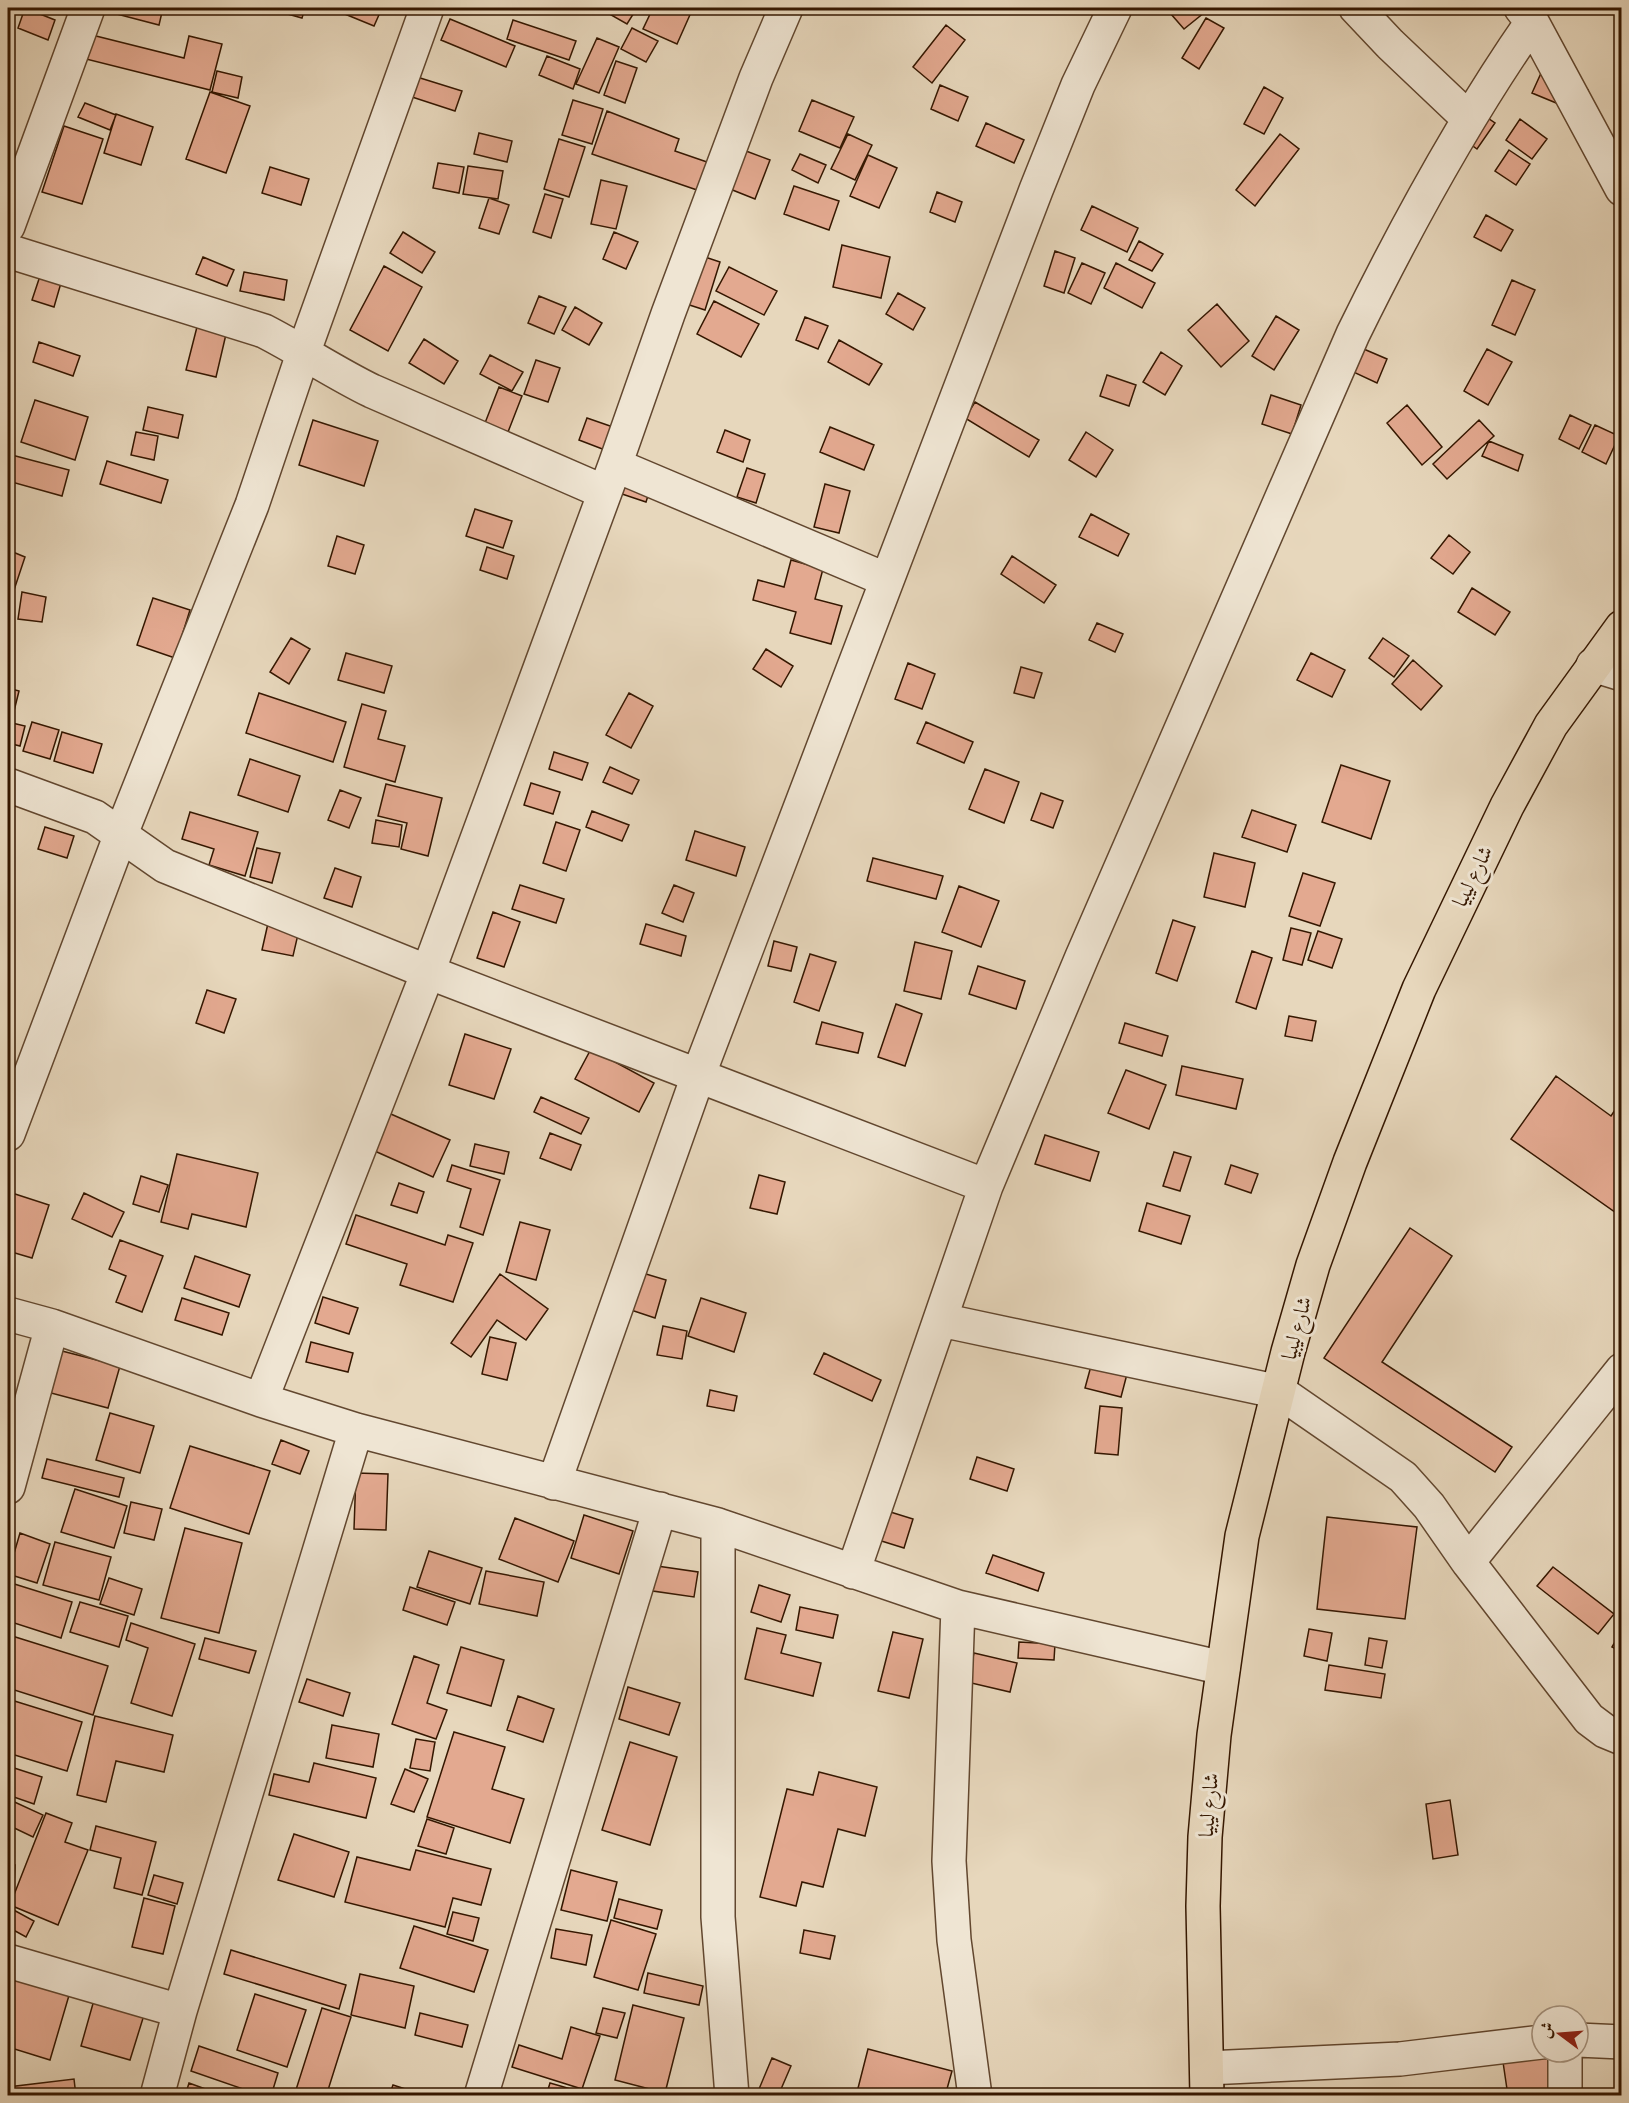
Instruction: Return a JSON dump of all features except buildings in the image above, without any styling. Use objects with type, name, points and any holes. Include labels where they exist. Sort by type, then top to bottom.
[{"type":"highway","name":"شارع ليبيا","points":[[1207,2082],[1203,1906],[1205,1837],[1223,1668],[1242,1536],[1313,1266],[1350,1162],[1419,989],[1507,806],[1551,725],[1607,669],[1622,627]]},
{"type":"street","points":[[8,226],[88,8]]},
{"type":"street","points":[[8,1134],[120,834],[252,505],[304,351],[428,8]]},
{"type":"street","points":[[261,1400],[428,972],[744,110],[786,8]]},
{"type":"street","points":[[554,1483],[698,1076],[1049,159],[1078,85],[1115,8]]},
{"type":"street","points":[[1356,8],[1390,44],[1469,119]]},
{"type":"street","points":[[853,1572],[986,1186],[1082,957],[1353,334],[1391,256],[1527,15]]},
{"type":"street","points":[[1527,15],[1622,189]]},
{"type":"street","points":[[8,251],[236,321],[304,351],[362,387],[887,580]]},
{"type":"street","points":[[8,785],[95,817],[165,866],[428,972],[986,1186]]},
{"type":"street","points":[[8,1314],[52,1326],[261,1400],[356,1430],[718,1525],[958,1607],[1223,1668]]},
{"type":"street","points":[[941,1320],[1280,1392],[1403,1477],[1429,1506],[1468,1562],[1589,1719],[1605,1731],[1622,1738]]},
{"type":"street","points":[[8,1487],[52,1326]]},
{"type":"street","points":[[1468,1562],[1622,1370]]},
{"type":"street","points":[[158,2096],[180,2011],[356,1430]]},
{"type":"street","points":[[481,2096],[660,1509]]},
{"type":"street","points":[[718,1525],[718,1917],[732,2096]]},
{"type":"street","points":[[958,1607],[950,1861],[954,1940],[975,2096]]},
{"type":"street","points":[[8,1962],[180,2011]]},
{"type":"street","points":[[1590,2041],[1622,2042]]},
{"type":"street","points":[[1207,2082],[1530,2043]]},
{"type":"street","points":[[1565,2064],[1565,2096]]}]
